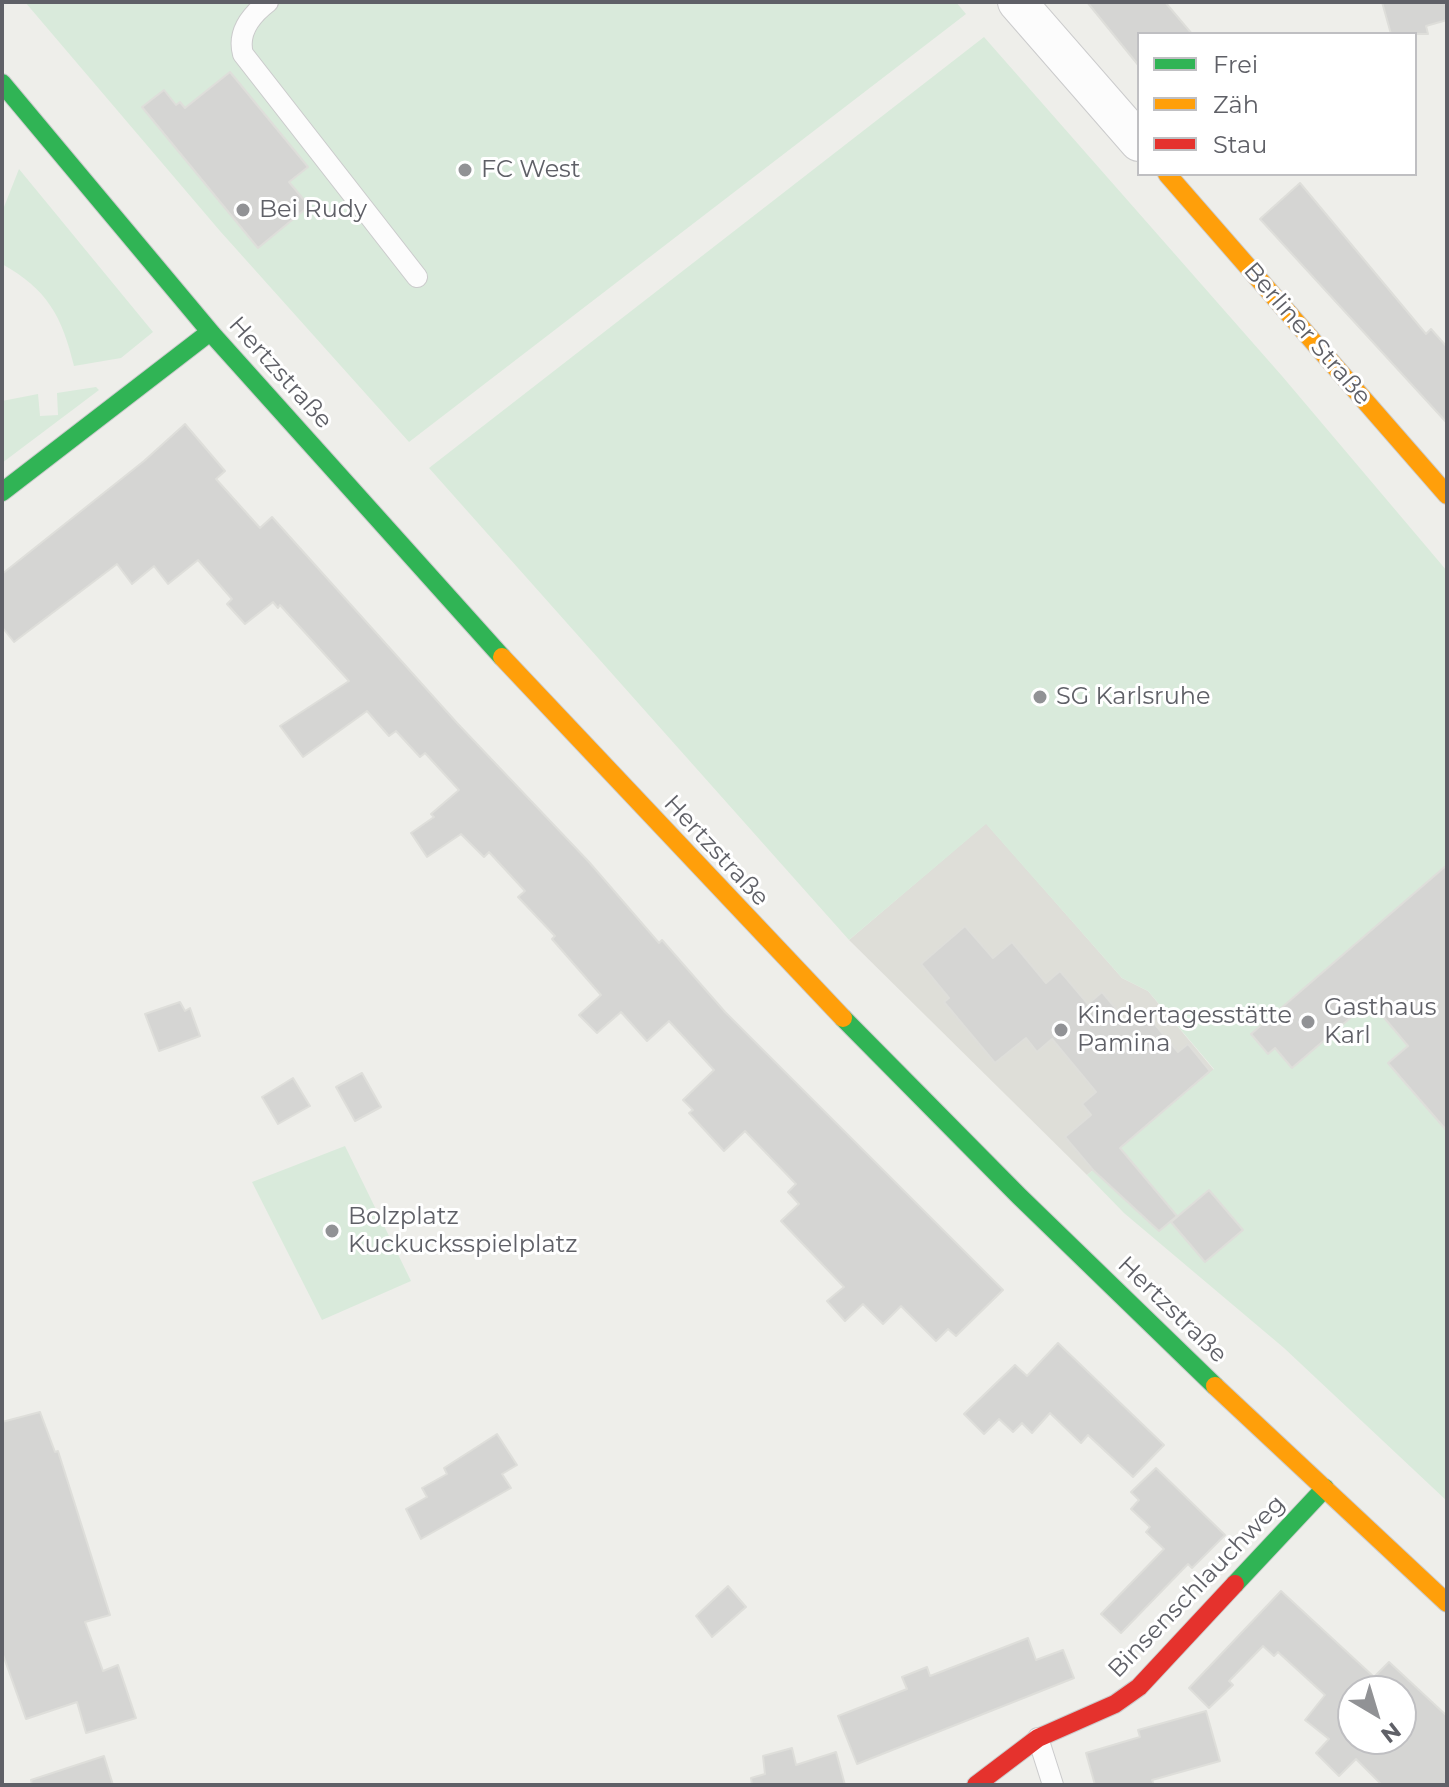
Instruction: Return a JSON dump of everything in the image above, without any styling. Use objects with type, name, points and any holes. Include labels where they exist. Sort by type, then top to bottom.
[{"type":"main road","name":"Hertzstraße","points":[[2,83],[210,332],[610,775],[766,939],[1023,1200],[1447,1603]]},
{"type":"main road","name":"Berliner Straße","points":[[1169,176],[1447,495]]},
{"type":"main road","points":[[2,492],[210,332]]},
{"type":"main road","name":"Binsenschlauchweg","points":[[976,1785],[1038,1738],[1115,1704],[1139,1687],[1325,1488]]},
{"type":"street","points":[[1017,2],[1137,140]]},
{"type":"lane","points":[[268,2],[245,26],[240,41],[243,54],[417,277]]},
{"type":"lane","points":[[1038,1738],[1053,1785]]},
{"type":"shaded area","name":"Kindertagesstätte Pamina","points":[[986,823],[1122,978],[1148,991],[1214,1070],[1087,1175],[849,940]]},
{"type":"green space","name":"FC West","points":[[25,2],[956,2],[966,14],[409,442],[220,231]]},
{"type":"green space","name":"SG Karlsruhe","points":[[984,37],[1282,376],[1447,571],[1447,1501],[1284,1348],[1124,1213],[1087,1175],[1214,1069],[1148,991],[1122,978],[986,824],[849,940],[429,468]]},
{"type":"green space","points":[[19,169],[153,332],[121,358],[74,366],[64,332],[50,306],[31,283],[2,264],[2,212]]},
{"type":"green space","points":[[96,387],[99,390],[2,463],[2,401],[38,394],[40,416],[58,415],[57,393]]},
{"type":"green space","name":"Bolzplatz Kuckucksspielplatz","points":[[345,1146],[411,1281],[322,1320],[252,1182]]},
{"type":"building","points":[[1087,2],[1165,2],[1190,32],[1137,32],[1137,64]]},
{"type":"building","points":[[1382,2],[1447,2],[1447,20],[1426,26],[1428,34],[1390,32]]},
{"type":"building","points":[[230,72],[308,167],[289,182],[309,206],[258,248],[142,107],[164,90],[176,105],[180,102],[185,108]]},
{"type":"building","points":[[1300,183],[1426,334],[1431,329],[1447,347],[1447,423],[1260,219]]},
{"type":"building","points":[[185,424],[225,471],[216,479],[260,528],[272,517],[457,723],[589,862],[659,943],[662,940],[725,1012],[1003,1290],[956,1336],[948,1329],[936,1341],[901,1306],[883,1324],[863,1304],[845,1321],[827,1301],[844,1287],[781,1221],[799,1204],[788,1192],[796,1184],[745,1131],[724,1151],[689,1113],[693,1110],[683,1100],[714,1070],[669,1021],[647,1041],[621,1012],[597,1033],[579,1015],[601,995],[552,939],[555,936],[518,897],[525,891],[489,852],[484,857],[461,834],[427,857],[411,833],[434,817],[431,814],[459,790],[425,753],[420,757],[396,731],[389,736],[367,711],[303,757],[280,726],[349,681],[280,605],[278,608],[273,602],[245,624],[227,604],[232,599],[198,560],[168,584],[154,566],[132,584],[117,564],[14,642],[2,627],[2,574],[144,461]]},
{"type":"building","points":[[1447,865],[1447,1131],[1388,1063],[1408,1046],[1370,1001],[1292,1068],[1275,1048],[1268,1054],[1251,1034]]},
{"type":"building","points":[[965,926],[993,958],[1012,942],[1046,983],[1060,971],[1088,1004],[1102,992],[1128,1023],[1143,1010],[1178,1052],[1188,1044],[1210,1071],[1120,1148],[1177,1216],[1159,1231],[1093,1170],[1065,1137],[1091,1115],[1082,1104],[1096,1092],[1052,1039],[1037,1052],[1026,1038],[995,1063],[944,1002],[949,998],[921,964]]},
{"type":"building","points":[[180,1002],[185,1011],[190,1008],[200,1036],[159,1051],[145,1014]]},
{"type":"building","points":[[362,1073],[381,1107],[355,1121],[336,1087]]},
{"type":"building","points":[[293,1078],[310,1106],[278,1124],[262,1097]]},
{"type":"building","points":[[1209,1190],[1243,1230],[1205,1262],[1171,1222]]},
{"type":"building","points":[[1058,1343],[1164,1445],[1133,1477],[1088,1435],[1081,1443],[1050,1413],[1032,1433],[1022,1423],[1013,1432],[999,1419],[984,1434],[964,1414],[1015,1365],[1027,1376]]},
{"type":"building","points":[[40,1412],[55,1452],[58,1451],[110,1615],[85,1622],[103,1671],[118,1665],[136,1718],[86,1733],[77,1702],[26,1719],[2,1652],[2,1422]]},
{"type":"building","points":[[497,1434],[517,1465],[502,1474],[511,1488],[421,1539],[406,1509],[427,1497],[422,1488],[447,1474],[444,1468]]},
{"type":"building","points":[[1156,1468],[1225,1535],[1192,1568],[1188,1564],[1121,1633],[1101,1614],[1164,1549],[1146,1532],[1150,1527],[1131,1509],[1139,1500],[1131,1492]]},
{"type":"building","points":[[728,1586],[746,1607],[712,1637],[696,1616]]},
{"type":"building","points":[[1281,1591],[1372,1675],[1337,1675],[1337,1755],[1417,1755],[1417,1688],[1447,1716],[1447,1785],[1382,1785],[1356,1759],[1339,1776],[1316,1753],[1329,1739],[1305,1720],[1325,1695],[1278,1652],[1274,1656],[1263,1646],[1229,1681],[1233,1685],[1209,1708],[1189,1688]]},
{"type":"building","points":[[1028,1638],[1036,1660],[1063,1650],[1074,1678],[857,1764],[838,1716],[907,1689],[902,1677],[927,1667],[930,1676]]},
{"type":"building","points":[[1389,1662],[1403,1675],[1376,1675]]},
{"type":"building","points":[[1206,1711],[1220,1761],[1152,1780],[1154,1785],[1095,1785],[1086,1753],[1140,1737],[1138,1730]]},
{"type":"building","points":[[792,1748],[796,1765],[836,1752],[845,1785],[752,1785],[751,1778],[765,1774],[763,1756]]},
{"type":"building","points":[[104,1756],[113,1785],[32,1785],[31,1780]]},
{"type":"traffic: fast","points":[[2,83],[212,334],[502,657]]},
{"type":"traffic: fast","points":[[2,492],[210,332]]},
{"type":"traffic: fast","points":[[843,1018],[1019,1196],[1215,1386]]},
{"type":"traffic: fast","points":[[1235,1584],[1325,1488]]},
{"type":"traffic: slow","points":[[1169,176],[1447,495]]},
{"type":"traffic: slow","points":[[502,657],[843,1018]]},
{"type":"traffic: slow","points":[[1215,1386],[1447,1603]]},
{"type":"traffic: jam","points":[[976,1785],[1038,1738],[1115,1704],[1139,1687],[1235,1584]]},
{"type":"place","name":"FC West","points":[[465,170]]},
{"type":"place","name":"Bei Rudy","points":[[243,210]]},
{"type":"place","name":"SG Karlsruhe","points":[[1040,697]]},
{"type":"place","name":"Gasthaus Karl","points":[[1308,1022]]},
{"type":"place","name":"Kindertagesstätte Pamina","points":[[1061,1030]]},
{"type":"place","name":"Bolzplatz Kuckucksspielplatz","points":[[332,1231]]}]
